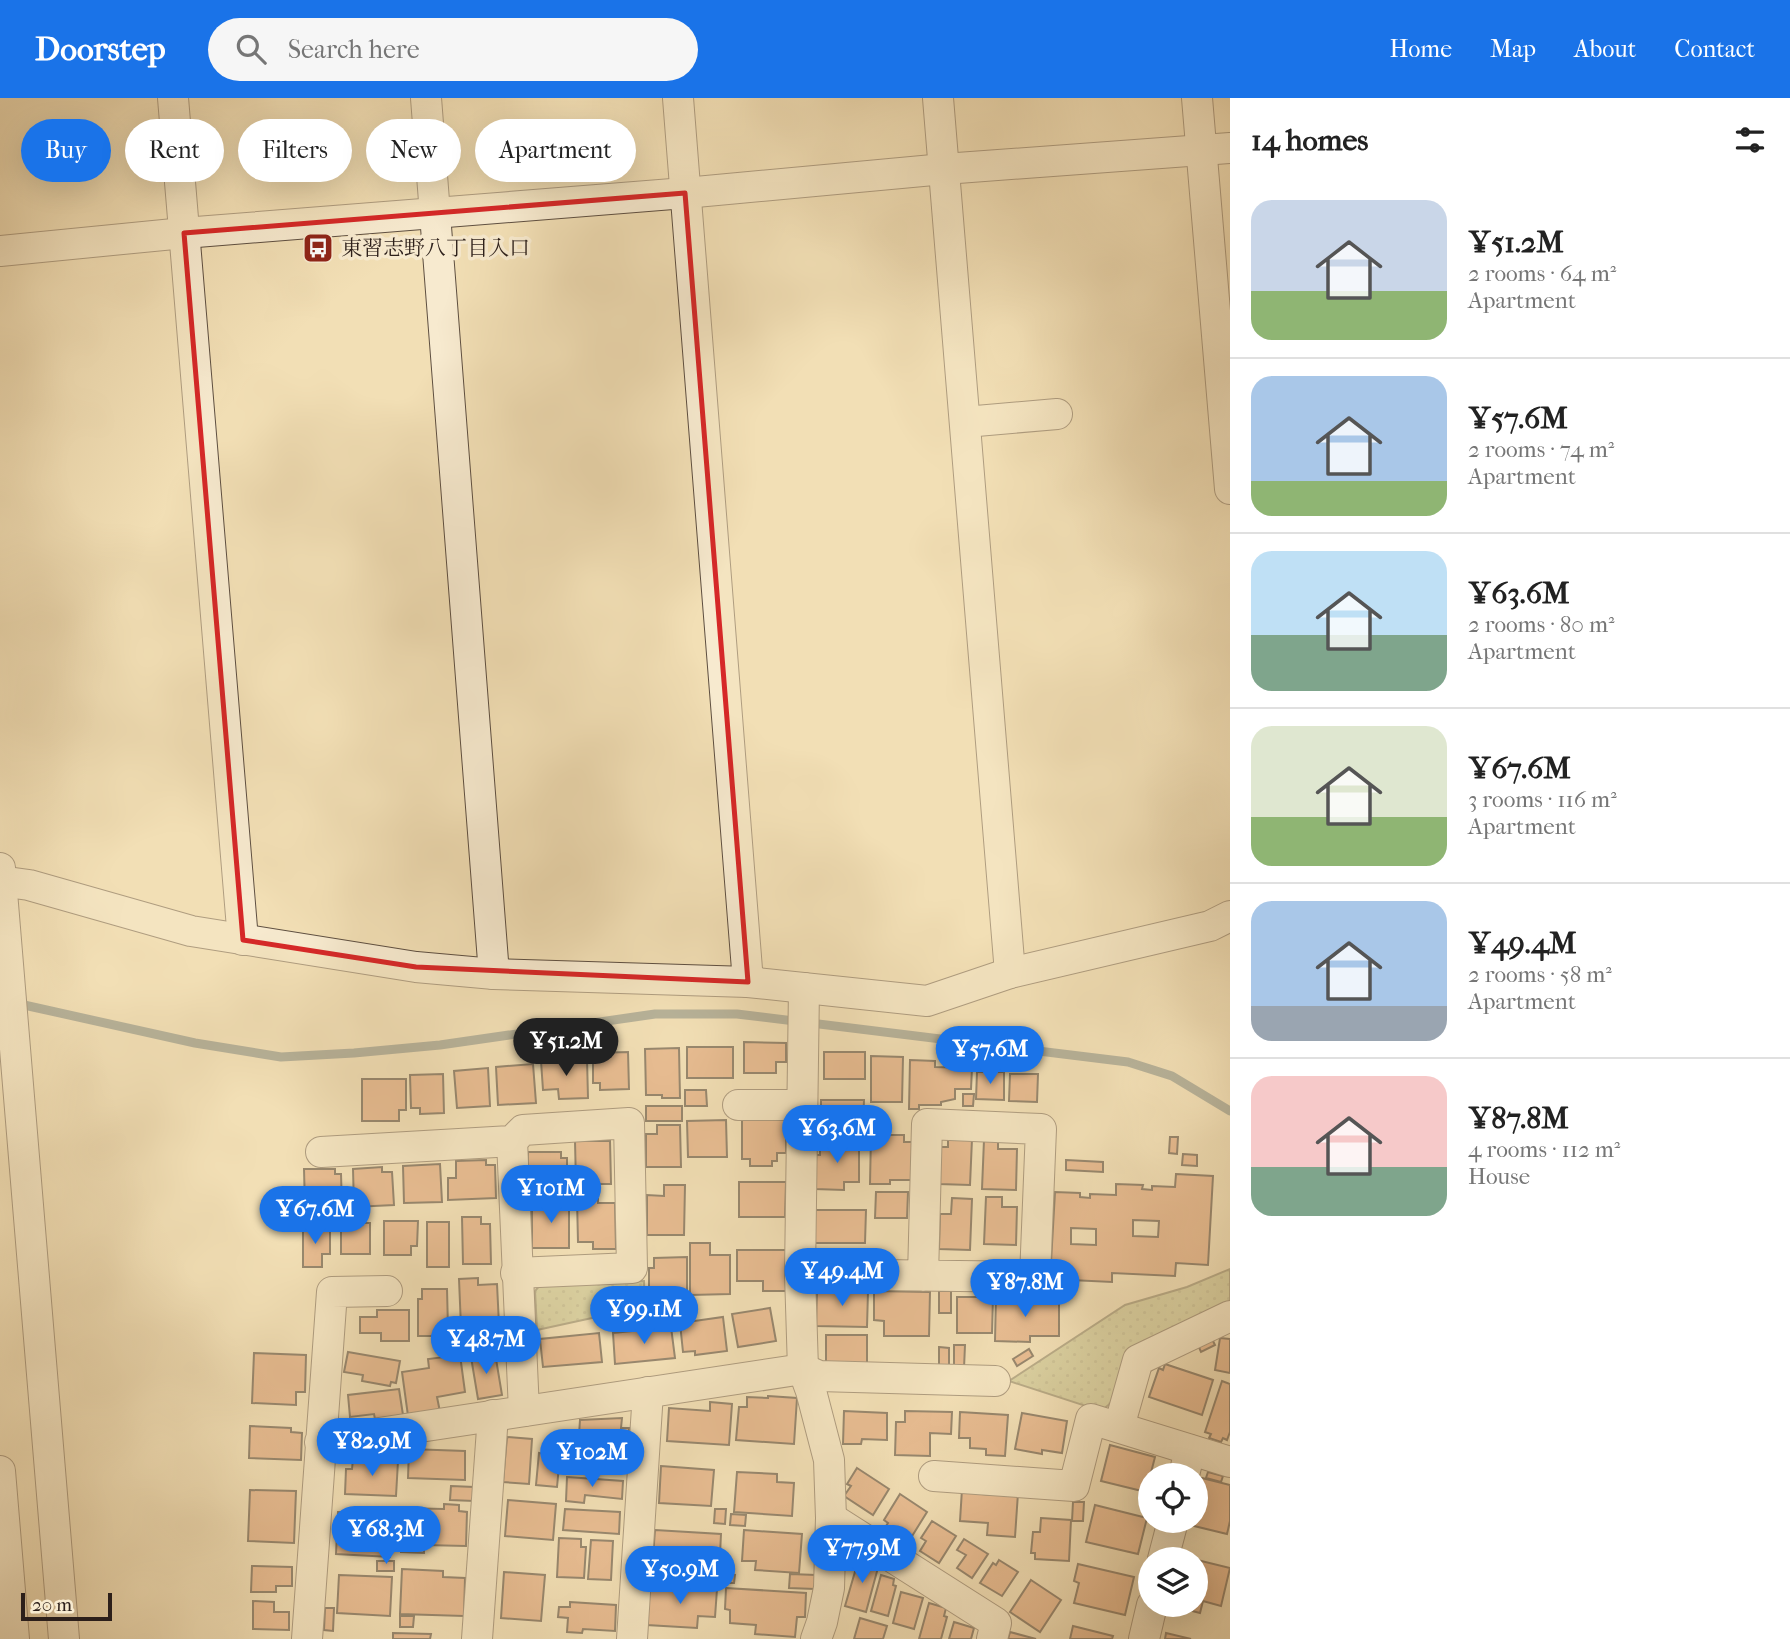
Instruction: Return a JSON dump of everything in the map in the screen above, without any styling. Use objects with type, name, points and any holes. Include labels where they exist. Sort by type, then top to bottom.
[{"type":"street","points":[[173,98],[243,940]]},
{"type":"street","points":[[426,98],[494,974]]},
{"type":"street","points":[[678,98],[748,982]]},
{"type":"street","points":[[938,98],[1010,973]]},
{"type":"street","points":[[1197,98],[1216,149],[1230,489]]},
{"type":"street","points":[[0,251],[944,169],[1216,149]]},
{"type":"street","points":[[965,422],[1057,414]]},
{"type":"street","points":[[64,1639],[0,877],[191,931],[416,967],[494,974],[748,982],[804,995],[927,1001],[1010,973],[1210,926],[1230,916]]},
{"type":"street","points":[[804,995],[800,1274],[803,1369],[828,1460],[831,1518],[828,1588],[816,1639]]},
{"type":"street","points":[[738,1105],[802,1105]]},
{"type":"street","points":[[516,1273],[632,1268],[629,1124],[523,1130],[512,1142],[516,1273],[524,1411]]},
{"type":"street","points":[[800,1274],[923,1276],[1035,1277],[1041,1129],[928,1124],[923,1276]]},
{"type":"street","points":[[321,1152],[512,1142]]},
{"type":"street","points":[[307,1639],[332,1292],[387,1292]]},
{"type":"street","points":[[1119,1427],[1138,1360],[1230,1316]]},
{"type":"street","points":[[320,1442],[803,1369],[819,1376],[995,1381]]},
{"type":"street","points":[[632,1639],[648,1392]]},
{"type":"street","points":[[477,1639],[493,1415]]},
{"type":"street","points":[[934,1476],[1074,1486],[1091,1419],[1119,1427],[1187,1463],[1230,1462]]},
{"type":"street","points":[[0,1471],[14,1639]]},
{"type":"street","points":[[831,1518],[996,1623],[992,1639]]},
{"type":"street","points":[[1144,1639],[1149,1617]]},
{"type":"highlighted area","points":[[685,193],[748,982],[416,967],[243,940],[184,233]]},
{"type":"green space","points":[[1230,1269],[1230,1307],[1101,1411],[1009,1381],[1125,1305],[1187,1287]]},
{"type":"green space","points":[[644,1281],[645,1315],[592,1318],[537,1330],[535,1291],[540,1285]]},
{"type":"building","points":[[744,1042],[786,1043],[786,1062],[776,1062],[776,1073],[744,1073]]},
{"type":"building","points":[[687,1047],[733,1047],[733,1078],[687,1078]]},
{"type":"building","points":[[679,1048],[680,1098],[646,1095],[645,1049]]},
{"type":"building","points":[[628,1052],[629,1089],[600,1090],[600,1083],[593,1083],[593,1053]]},
{"type":"building","points":[[824,1052],[865,1052],[865,1079],[824,1079]]},
{"type":"building","points":[[871,1056],[903,1057],[902,1102],[871,1102]]},
{"type":"building","points":[[587,1059],[588,1098],[559,1099],[558,1089],[543,1090],[541,1061]]},
{"type":"building","points":[[910,1060],[935,1061],[935,1067],[972,1068],[971,1089],[955,1089],[955,1099],[941,1102],[941,1105],[919,1105],[919,1109],[909,1109]]},
{"type":"building","points":[[533,1064],[536,1103],[498,1105],[496,1067]]},
{"type":"building","points":[[488,1068],[490,1106],[457,1108],[454,1071]]},
{"type":"building","points":[[977,1072],[1004,1072],[1004,1100],[976,1099]]},
{"type":"building","points":[[443,1074],[444,1113],[420,1114],[420,1108],[411,1108],[410,1075]]},
{"type":"building","points":[[1010,1074],[1038,1074],[1037,1102],[1009,1101]]},
{"type":"building","points":[[362,1079],[406,1079],[406,1110],[399,1110],[399,1121],[362,1121]]},
{"type":"building","points":[[685,1090],[706,1090],[707,1106],[685,1106]]},
{"type":"building","points":[[963,1094],[974,1094],[973,1106],[963,1106]]},
{"type":"building","points":[[821,1100],[864,1100],[863,1125],[821,1129]]},
{"type":"building","points":[[646,1106],[682,1106],[682,1121],[646,1121]]},
{"type":"building","points":[[742,1118],[786,1119],[786,1153],[777,1153],[777,1161],[772,1161],[772,1166],[750,1166],[750,1159],[742,1159]]},
{"type":"building","points":[[726,1120],[727,1157],[688,1157],[687,1121]]},
{"type":"building","points":[[657,1125],[680,1125],[681,1167],[646,1167],[646,1134],[657,1134]]},
{"type":"building","points":[[871,1135],[904,1135],[904,1142],[914,1142],[914,1180],[890,1180],[890,1184],[870,1184]]},
{"type":"building","points":[[1170,1137],[1178,1137],[1177,1154],[1169,1153]]},
{"type":"building","points":[[948,1138],[972,1139],[970,1185],[939,1184],[940,1147],[948,1147]]},
{"type":"building","points":[[984,1140],[998,1140],[998,1149],[1017,1149],[1016,1190],[982,1189]]},
{"type":"building","points":[[575,1141],[610,1141],[611,1184],[576,1184]]},
{"type":"building","points":[[820,1141],[859,1141],[859,1182],[844,1182],[844,1190],[815,1189],[815,1155],[820,1155]]},
{"type":"building","points":[[528,1152],[561,1152],[561,1158],[567,1158],[567,1186],[528,1186]]},
{"type":"building","points":[[1183,1154],[1197,1155],[1197,1166],[1182,1165]]},
{"type":"building","points":[[486,1160],[486,1165],[495,1165],[496,1198],[448,1200],[448,1178],[456,1178],[456,1161]]},
{"type":"building","points":[[1066,1160],[1103,1162],[1103,1172],[1066,1170]]},
{"type":"building","points":[[440,1164],[442,1202],[404,1203],[403,1166]]},
{"type":"building","points":[[382,1167],[382,1172],[392,1172],[394,1205],[354,1207],[353,1169]]},
{"type":"building","points":[[304,1169],[335,1169],[335,1174],[341,1174],[342,1206],[305,1207]]},
{"type":"building","points":[[1176,1174],[1213,1176],[1208,1265],[1176,1263],[1175,1276],[1112,1273],[1112,1282],[1050,1279],[1055,1192],[1080,1193],[1080,1197],[1090,1198],[1090,1194],[1116,1195],[1116,1184],[1143,1185],[1142,1189],[1152,1190],[1152,1186],[1175,1187]],"holes":[[[1133,1220],[1159,1221],[1158,1237],[1133,1236]],[[1071,1228],[1096,1229],[1096,1245],[1071,1244]]]},
{"type":"building","points":[[739,1182],[786,1182],[785,1217],[739,1217]]},
{"type":"building","points":[[664,1185],[685,1185],[684,1235],[647,1235],[647,1195],[664,1196]]},
{"type":"building","points":[[876,1192],[908,1192],[907,1218],[875,1218]]},
{"type":"building","points":[[986,1197],[1002,1197],[1002,1207],[1017,1207],[1016,1245],[984,1244]]},
{"type":"building","points":[[952,1198],[972,1199],[970,1250],[939,1249],[940,1214],[951,1214]]},
{"type":"building","points":[[545,1199],[569,1199],[569,1248],[532,1248],[532,1208],[545,1208]]},
{"type":"building","points":[[577,1199],[598,1199],[598,1203],[615,1203],[616,1249],[593,1249],[593,1242],[578,1242]]},
{"type":"building","points":[[814,1210],[866,1210],[865,1243],[814,1243]]},
{"type":"building","points":[[462,1217],[481,1217],[481,1224],[490,1224],[491,1264],[463,1264]]},
{"type":"building","points":[[384,1221],[418,1221],[417,1246],[411,1246],[411,1255],[384,1255]]},
{"type":"building","points":[[427,1222],[449,1222],[449,1267],[427,1267]]},
{"type":"building","points":[[341,1223],[370,1223],[370,1254],[341,1254]]},
{"type":"building","points":[[303,1228],[330,1228],[330,1254],[322,1254],[322,1267],[303,1267]]},
{"type":"building","points":[[690,1243],[710,1243],[710,1255],[730,1255],[730,1294],[690,1295]]},
{"type":"building","points":[[737,1250],[787,1250],[787,1291],[763,1291],[763,1281],[737,1281]]},
{"type":"building","points":[[687,1257],[687,1309],[668,1309],[668,1298],[649,1298],[649,1268],[654,1268],[654,1258]]},
{"type":"building","points":[[478,1278],[478,1285],[497,1284],[499,1325],[461,1327],[459,1279]]},
{"type":"building","points":[[422,1289],[447,1289],[448,1329],[440,1329],[440,1336],[418,1336],[418,1299],[422,1299]]},
{"type":"building","points":[[817,1290],[868,1291],[867,1327],[816,1326]]},
{"type":"building","points":[[874,1291],[930,1292],[929,1336],[884,1336],[884,1321],[874,1320]]},
{"type":"building","points":[[939,1291],[951,1291],[951,1313],[939,1313]]},
{"type":"building","points":[[996,1295],[1029,1295],[1029,1303],[1059,1303],[1059,1336],[1030,1336],[1030,1342],[995,1341]]},
{"type":"building","points":[[957,1297],[993,1297],[992,1333],[957,1333]]},
{"type":"building","points":[[770,1308],[776,1341],[738,1347],[732,1314]]},
{"type":"building","points":[[377,1310],[409,1310],[409,1341],[381,1341],[381,1333],[360,1333],[360,1317],[377,1317]]},
{"type":"building","points":[[723,1317],[727,1351],[695,1355],[695,1351],[683,1352],[680,1323]]},
{"type":"building","points":[[671,1327],[675,1358],[615,1364],[613,1333]]},
{"type":"building","points":[[599,1333],[602,1362],[543,1367],[540,1339]]},
{"type":"building","points":[[826,1335],[867,1335],[867,1364],[826,1364]]},
{"type":"building","points":[[1220,1338],[1230,1339],[1230,1373],[1215,1370]]},
{"type":"building","points":[[1212,1339],[1215,1345],[1201,1352],[1198,1345]]},
{"type":"building","points":[[954,1345],[965,1345],[964,1368],[954,1368]]},
{"type":"building","points":[[939,1347],[949,1348],[949,1368],[939,1367]]},
{"type":"building","points":[[1029,1349],[1033,1356],[1017,1366],[1013,1359]]},
{"type":"building","points":[[348,1352],[400,1361],[396,1383],[391,1382],[390,1386],[362,1381],[363,1375],[344,1372]]},
{"type":"building","points":[[254,1353],[306,1355],[305,1392],[296,1392],[296,1405],[252,1403]]},
{"type":"building","points":[[495,1353],[502,1395],[478,1399],[471,1357]]},
{"type":"building","points":[[460,1355],[465,1392],[437,1397],[440,1412],[408,1416],[402,1372],[429,1368],[428,1359]]},
{"type":"building","points":[[1165,1364],[1213,1380],[1202,1415],[1149,1397],[1159,1368],[1163,1370]]},
{"type":"building","points":[[1222,1381],[1230,1384],[1230,1432],[1227,1440],[1223,1438],[1221,1442],[1209,1438],[1211,1434],[1205,1432]]},
{"type":"building","points":[[399,1389],[403,1415],[375,1419],[374,1414],[350,1417],[348,1395]]},
{"type":"building","points":[[747,1397],[797,1398],[794,1444],[736,1440],[739,1407],[747,1407]]},
{"type":"building","points":[[710,1402],[732,1404],[729,1445],[667,1441],[669,1408],[710,1411]]},
{"type":"building","points":[[844,1411],[887,1413],[887,1440],[862,1439],[861,1444],[843,1444]]},
{"type":"building","points":[[905,1411],[952,1412],[951,1434],[930,1433],[930,1456],[895,1455],[896,1422],[905,1422]]},
{"type":"building","points":[[960,1412],[1008,1415],[1005,1456],[986,1455],[986,1449],[970,1448],[970,1438],[959,1438]]},
{"type":"building","points":[[1022,1413],[1067,1421],[1062,1453],[1042,1450],[1042,1454],[1015,1449]]},
{"type":"building","points":[[622,1418],[621,1428],[629,1428],[626,1465],[585,1462],[584,1466],[567,1465],[568,1443],[586,1444],[587,1435],[579,1435],[580,1420]]},
{"type":"building","points":[[250,1426],[291,1428],[291,1432],[302,1433],[301,1460],[249,1458]]},
{"type":"building","points":[[507,1437],[532,1439],[529,1484],[503,1482]]},
{"type":"building","points":[[546,1443],[561,1444],[557,1487],[536,1485],[539,1453],[545,1454]]},
{"type":"building","points":[[1110,1445],[1155,1457],[1153,1463],[1138,1463],[1138,1490],[1101,1481]]},
{"type":"building","points":[[409,1449],[465,1451],[465,1480],[408,1478]]},
{"type":"building","points":[[353,1459],[398,1461],[396,1496],[345,1494],[346,1469],[352,1469]]},
{"type":"building","points":[[661,1466],[714,1470],[711,1506],[659,1503]]},
{"type":"building","points":[[857,1468],[889,1489],[873,1515],[844,1496],[851,1486],[847,1484]]},
{"type":"building","points":[[737,1472],[777,1474],[777,1482],[794,1483],[792,1516],[734,1512]]},
{"type":"building","points":[[1208,1472],[1223,1476],[1221,1482],[1208,1479]]},
{"type":"building","points":[[567,1477],[623,1481],[622,1499],[585,1495],[584,1503],[566,1501]]},
{"type":"building","points":[[1208,1480],[1230,1485],[1230,1521],[1227,1534],[1208,1529]]},
{"type":"building","points":[[451,1486],[474,1487],[474,1501],[450,1500]]},
{"type":"building","points":[[962,1489],[993,1495],[994,1492],[1018,1493],[1015,1537],[987,1535],[988,1523],[960,1521]]},
{"type":"building","points":[[250,1490],[296,1491],[294,1543],[248,1541]]},
{"type":"building","points":[[900,1494],[927,1512],[909,1541],[886,1526],[888,1523],[884,1520]]},
{"type":"building","points":[[508,1500],[556,1504],[553,1540],[505,1536]]},
{"type":"building","points":[[1073,1502],[1084,1502],[1083,1521],[1072,1521]]},
{"type":"building","points":[[444,1504],[459,1505],[459,1511],[467,1512],[466,1546],[424,1545],[424,1553],[401,1552],[402,1508],[444,1509]]},
{"type":"building","points":[[1095,1505],[1138,1516],[1138,1533],[1143,1533],[1138,1554],[1086,1542]]},
{"type":"building","points":[[565,1509],[620,1512],[619,1534],[563,1530]]},
{"type":"building","points":[[715,1509],[726,1509],[725,1524],[714,1523]]},
{"type":"building","points":[[338,1512],[363,1513],[363,1519],[392,1520],[390,1557],[336,1554]]},
{"type":"building","points":[[731,1514],[746,1515],[745,1526],[730,1525]]},
{"type":"building","points":[[1041,1518],[1071,1520],[1069,1561],[1035,1559],[1035,1553],[1031,1553],[1033,1532],[1040,1532]]},
{"type":"building","points":[[932,1521],[956,1536],[939,1563],[920,1551],[926,1541],[921,1538]]},
{"type":"building","points":[[655,1530],[721,1534],[719,1574],[652,1570]]},
{"type":"building","points":[[744,1530],[802,1534],[799,1573],[755,1570],[756,1561],[742,1561]]},
{"type":"building","points":[[559,1538],[581,1539],[581,1547],[586,1547],[584,1578],[557,1577]]},
{"type":"building","points":[[964,1539],[988,1554],[972,1578],[957,1568],[966,1555],[957,1550]]},
{"type":"building","points":[[591,1540],[613,1541],[611,1580],[588,1579]]},
{"type":"building","points":[[859,1558],[879,1564],[866,1612],[845,1606]]},
{"type":"building","points":[[999,1560],[1018,1572],[1002,1596],[980,1583],[993,1563],[996,1565]]},
{"type":"building","points":[[377,1561],[394,1561],[394,1571],[377,1571]]},
{"type":"building","points":[[1208,1562],[1230,1568],[1221,1606],[1208,1602]]},
{"type":"building","points":[[1078,1564],[1134,1577],[1125,1615],[1074,1603],[1079,1583],[1074,1581]]},
{"type":"building","points":[[252,1566],[292,1567],[292,1586],[276,1586],[276,1592],[251,1592]]},
{"type":"building","points":[[402,1569],[443,1571],[443,1577],[465,1578],[464,1616],[400,1614]]},
{"type":"building","points":[[504,1572],[545,1575],[541,1621],[501,1618]]},
{"type":"building","points":[[725,1574],[735,1575],[734,1583],[725,1583]]},
{"type":"building","points":[[790,1574],[816,1575],[815,1589],[789,1588]]},
{"type":"building","points":[[339,1575],[392,1577],[390,1616],[337,1613]]},
{"type":"building","points":[[881,1575],[894,1579],[893,1585],[896,1586],[888,1616],[871,1611]]},
{"type":"building","points":[[1031,1580],[1061,1600],[1040,1632],[1010,1612]]},
{"type":"building","points":[[649,1585],[717,1589],[715,1617],[698,1616],[697,1628],[647,1625]]},
{"type":"building","points":[[726,1588],[806,1593],[805,1617],[797,1617],[795,1637],[755,1634],[756,1625],[730,1623],[730,1610],[725,1609]]},
{"type":"building","points":[[901,1592],[923,1598],[914,1629],[893,1623]]},
{"type":"building","points":[[253,1601],[274,1602],[274,1612],[289,1612],[289,1630],[253,1629]]},
{"type":"building","points":[[570,1602],[616,1605],[615,1631],[583,1629],[582,1633],[567,1632],[568,1618],[558,1617],[559,1607],[570,1607]]},
{"type":"building","points":[[929,1603],[946,1608],[944,1616],[947,1617],[941,1639],[919,1639]]},
{"type":"building","points":[[325,1608],[334,1608],[333,1631],[324,1630]]},
{"type":"building","points":[[400,1616],[414,1616],[413,1627],[400,1627]]},
{"type":"building","points":[[860,1618],[887,1626],[883,1639],[854,1639]]},
{"type":"building","points":[[954,1622],[974,1628],[971,1639],[949,1639]]},
{"type":"building","points":[[1073,1626],[1113,1636],[1112,1639],[1070,1639]]},
{"type":"building","points":[[1010,1632],[1036,1639],[1008,1639]]},
{"type":"building","points":[[393,1633],[431,1634],[430,1639],[393,1639]]},
{"type":"building","points":[[1166,1633],[1191,1639],[1165,1639]]},
{"type":"waterway","points":[[15,1003],[195,1043],[281,1057],[440,1045],[655,1014],[737,1014],[1128,1062],[1172,1076],[1230,1111]]},
{"type":"place","name":"東習志野八丁目入口","points":[[318,248]]}]
